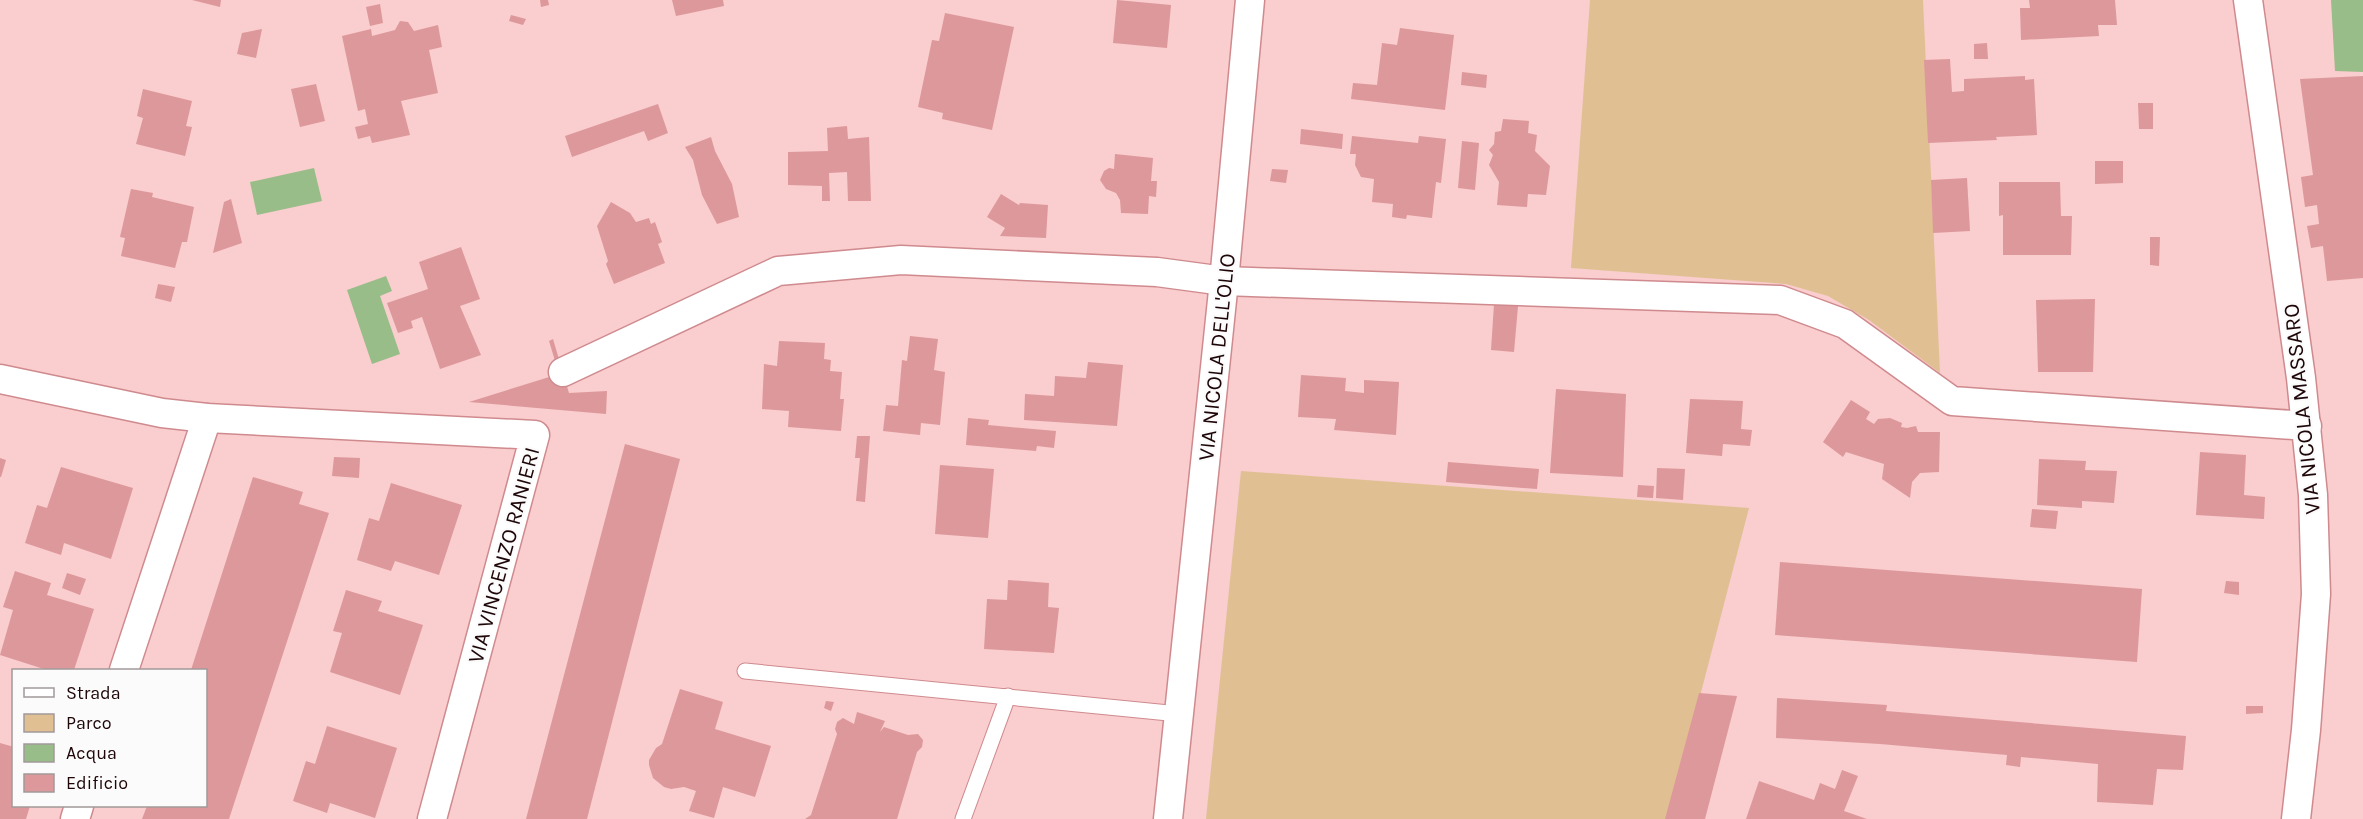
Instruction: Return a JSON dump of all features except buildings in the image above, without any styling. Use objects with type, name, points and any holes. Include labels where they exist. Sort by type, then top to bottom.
[{"type":"street","name":"VIA NICOLA DELL'OLIO","points":[[1179,714],[1224,281],[1250,0]]},
{"type":"street","name":"VIA NICOLA MASSARO","points":[[2248,0],[2307,426],[2313,495],[2316,594],[2306,730],[2296,819]]},
{"type":"street","points":[[563,372],[778,271],[901,260],[1156,272],[1224,281],[1780,300],[1845,324],[1952,401],[2307,426]]},
{"type":"street","name":"VIA VINCENZO RANIERI","points":[[0,379],[162,413],[207,418],[535,435],[432,819]]},
{"type":"street","points":[[124,669],[207,418]]},
{"type":"street","points":[[1167,819],[1179,714]]},
{"type":"lane","points":[[745,671],[1179,714]]},
{"type":"lane","points":[[963,819],[1008,696]]},
{"type":"green space","points":[[1590,0],[1923,0],[1940,373],[1869,320],[1828,296],[1786,284],[1571,268]]},
{"type":"green space","points":[[1241,471],[1749,508],[1668,819],[1206,819]]},
{"type":"water","points":[[2331,0],[2363,0],[2363,72],[2335,71]]},
{"type":"water","points":[[314,168],[322,201],[257,215],[250,182]]},
{"type":"water","points":[[386,276],[392,291],[380,296],[400,354],[372,364],[347,290]]}]
